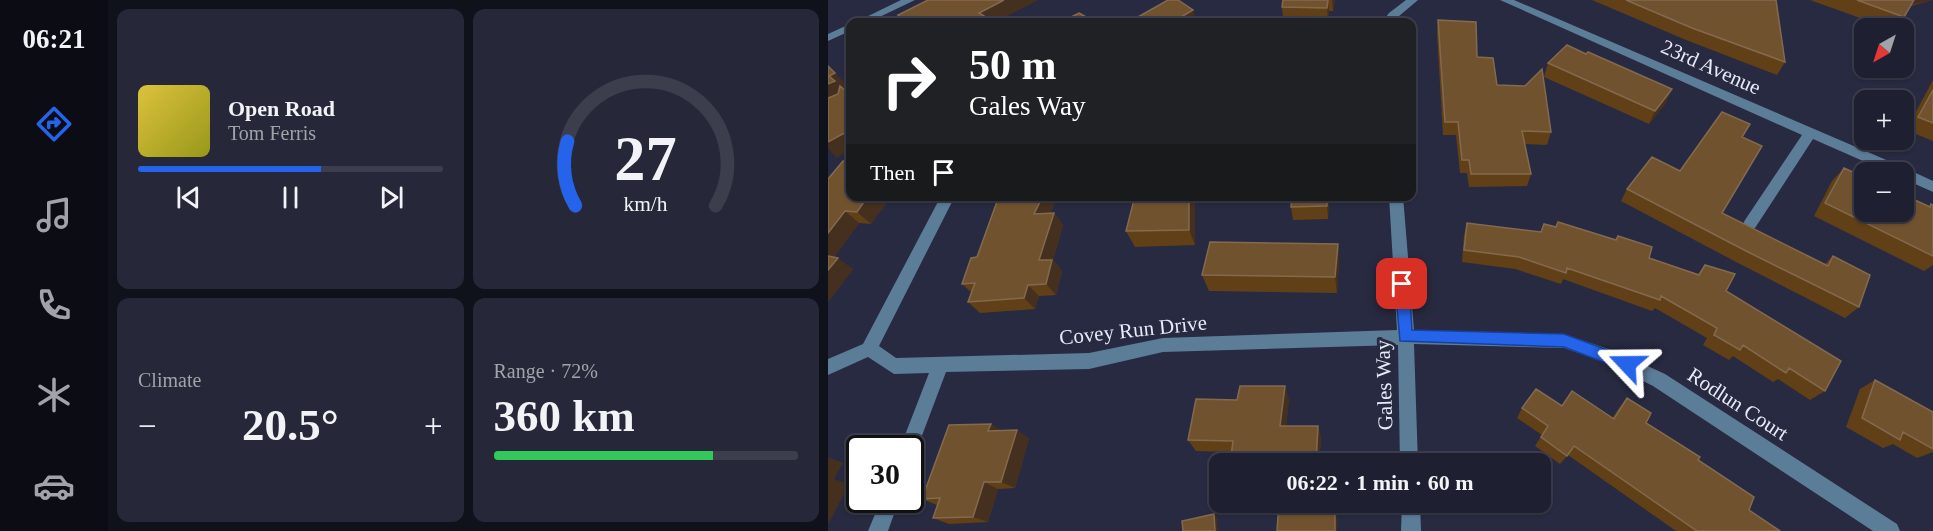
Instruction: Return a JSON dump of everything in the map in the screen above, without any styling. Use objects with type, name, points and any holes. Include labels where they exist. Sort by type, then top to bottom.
[{"type":"street","points":[[870,18],[910,0]]},
{"type":"street","points":[[1390,18],[1413,0]]},
{"type":"street","name":"23rd Avenue","points":[[1505,0],[1876,162]]},
{"type":"street","points":[[828,38],[846,33]]},
{"type":"street","points":[[1750,224],[1810,133]]},
{"type":"street","name":"23rd Avenue","points":[[1914,179],[1933,187]]},
{"type":"street","points":[[828,367],[869,349],[945,201]]},
{"type":"street","name":"Gales Way","points":[[1396,201],[1406,337],[1409,453]]},
{"type":"street","name":"Covey Run Drive","points":[[869,349],[894,366],[1089,361],[1163,345],[1406,337]]},
{"type":"street","name":"Rodlun Court","points":[[1406,337],[1564,341],[1611,357],[1659,380],[1890,531]]},
{"type":"street","points":[[914,435],[941,364]]},
{"type":"street","points":[[878,531],[885,513]]},
{"type":"street","points":[[1411,513],[1412,531]]},
{"type":"building","points":[[928,0],[1004,0],[979,13],[987,18],[902,18],[898,15]]},
{"type":"building","points":[[1168,0],[1178,0],[1193,10],[1180,18],[1136,18]]},
{"type":"building","points":[[1283,0],[1328,0],[1327,8],[1282,7]]},
{"type":"building","points":[[1626,0],[1776,0],[1785,62],[1692,28]]},
{"type":"building","points":[[1857,0],[1914,0],[1904,17]]},
{"type":"building","points":[[1079,13],[1088,18],[1069,18]]},
{"type":"building","points":[[1438,20],[1476,22],[1477,57],[1493,58],[1497,85],[1525,86],[1542,69],[1551,132],[1522,131],[1531,174],[1471,174],[1469,160],[1462,160],[1458,122],[1445,122]]},
{"type":"building","points":[[1567,45],[1672,89],[1655,111],[1548,63]]},
{"type":"building","points":[[828,66],[835,73],[829,76],[835,81],[828,84]]},
{"type":"building","points":[[840,86],[846,91],[846,132],[828,142],[828,98],[838,94]]},
{"type":"building","points":[[1933,90],[1933,123],[1918,117]]},
{"type":"building","points":[[1722,112],[1750,124],[1742,137],[1762,146],[1722,213],[1828,266],[1833,256],[1870,275],[1859,307],[1627,189],[1652,157],[1680,171]]},
{"type":"building","points":[[843,161],[846,161],[846,201],[865,201],[857,212],[845,211],[828,233],[828,179]]},
{"type":"building","points":[[1844,168],[1854,172],[1854,217],[1825,203]]},
{"type":"building","points":[[1914,200],[1930,207],[1931,204],[1933,205],[1933,256],[1864,222],[1914,222]]},
{"type":"building","points":[[997,201],[1040,201],[1034,214],[1054,213],[1039,260],[1052,260],[1046,284],[1028,285],[1024,298],[968,302],[975,283],[962,284],[971,258],[977,257]]},
{"type":"building","points":[[1134,201],[1189,201],[1189,230],[1126,231]]},
{"type":"building","points":[[1292,201],[1327,201],[1327,206],[1291,207]]},
{"type":"building","points":[[1558,222],[1616,240],[1618,236],[1652,247],[1649,258],[1699,275],[1705,265],[1735,274],[1726,291],[1841,361],[1825,391],[1789,368],[1786,373],[1743,345],[1740,350],[1714,335],[1717,328],[1661,296],[1660,300],[1567,268],[1566,273],[1519,257],[1464,250],[1467,223],[1541,232],[1544,224],[1556,227]]},
{"type":"building","points":[[1210,242],[1338,244],[1335,277],[1202,275]]},
{"type":"building","points":[[828,256],[838,258],[828,270]]},
{"type":"building","points":[[1875,380],[1933,412],[1933,449],[1903,432],[1900,440],[1862,418]]},
{"type":"building","points":[[1240,386],[1285,386],[1280,426],[1318,426],[1317,453],[1231,453],[1233,441],[1188,440],[1196,399],[1237,400]]},
{"type":"building","points":[[1536,389],[1562,406],[1572,391],[1614,419],[1627,398],[1651,413],[1646,423],[1700,457],[1698,460],[1754,497],[1749,510],[1780,531],[1697,531],[1574,446],[1567,456],[1541,437],[1548,426],[1522,408]]},
{"type":"building","points":[[991,424],[988,431],[1017,430],[1001,482],[984,482],[973,517],[933,518],[940,498],[924,499],[949,425]]},
{"type":"building","points":[[1278,513],[1335,514],[1335,531],[1277,531]]},
{"type":"building","points":[[1214,514],[1215,531],[1183,531],[1182,521]]},
{"type":"route","points":[[1402,284],[1406,337],[1564,341],[1627,364]]}]
